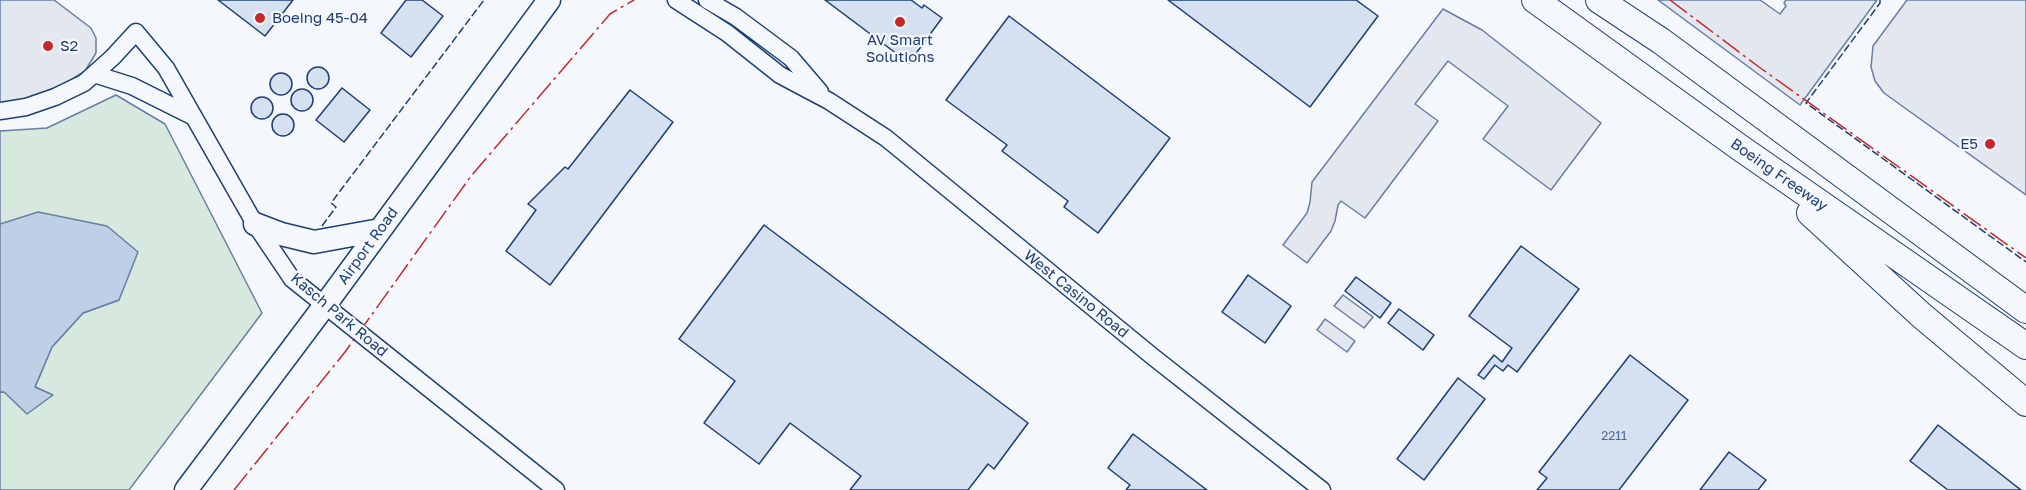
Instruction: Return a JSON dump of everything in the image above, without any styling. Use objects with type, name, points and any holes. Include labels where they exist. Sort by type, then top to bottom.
[{"type":"highway","name":"Boeing Freeway","points":[[1535,0],[1739,147],[2026,346]]},
{"type":"highway","points":[[1599,0],[1661,41]]},
{"type":"highway","points":[[1608,0],[2020,304]]},
{"type":"highway","points":[[1739,147],[1921,315],[2026,403]]},
{"type":"main road","name":"Airport Road","points":[[186,490],[549,0]]},
{"type":"main road","points":[[255,224],[281,234],[314,242],[380,230]]},
{"type":"street","name":"West Casino Road","points":[[676,0],[727,33],[780,75],[829,101],[886,138],[1152,356],[1322,490]]},
{"type":"street","name":"West Casino Road","points":[[707,0],[736,17],[790,58],[829,101]]},
{"type":"street","name":"Kasch Park Road","points":[[94,74],[136,32],[166,68],[255,224],[292,279],[556,490]]},
{"type":"street","points":[[0,111],[26,107],[55,97],[84,83],[94,74],[132,86],[194,117]]},
{"type":"shaded area","name":"S2","points":[[0,0],[54,0],[91,28],[96,38],[96,53],[85,71],[64,84],[27,99],[0,104]]},
{"type":"shaded area","points":[[1658,0],[1760,0],[1780,14],[1786,6],[1784,3],[1786,0],[1877,0],[1800,105]]},
{"type":"shaded area","name":"E5","points":[[1907,0],[2026,0],[2026,195],[1884,93],[1875,81],[1871,67],[1873,46]]},
{"type":"shaded area","points":[[1443,9],[1482,30],[1601,123],[1551,190],[1483,139],[1508,106],[1448,61],[1415,104],[1438,121],[1365,218],[1341,201],[1331,231],[1307,263],[1283,245],[1307,213],[1312,182]]},
{"type":"shaded area","points":[[116,95],[165,124],[262,313],[129,490],[0,490],[0,392],[52,395],[35,387],[52,347],[83,313],[119,300],[0,224],[0,131],[47,128]]},
{"type":"shaded area","points":[[1343,295],[1373,317],[1364,328],[1334,306]]},
{"type":"shaded area","points":[[1325,319],[1355,341],[1347,352],[1317,330]]},
{"type":"water","points":[[38,212],[107,226],[138,252],[119,300],[83,313],[52,347],[35,387],[53,395],[27,414],[4,392],[0,392],[0,224]]},
{"type":"building","name":"Boeing 45-04","points":[[218,0],[293,0],[265,36]]},
{"type":"building","points":[[406,0],[422,0],[443,16],[411,57],[381,33]]},
{"type":"building","points":[[825,0],[911,0],[922,8],[924,5],[942,18],[909,63]]},
{"type":"building","points":[[1168,0],[1356,0],[1378,16],[1310,107]]},
{"type":"building","points":[[1009,16],[1170,138],[1098,233],[1064,207],[1068,201],[1002,151],[1007,145],[946,100]]},
{"type":"building","points":[[318,67],[326,70],[329,78],[326,86],[318,89],[310,86],[307,78],[310,70]]},
{"type":"building","points":[[281,73],[289,76],[292,84],[289,92],[281,95],[273,92],[270,84],[273,76]]},
{"type":"building","points":[[342,88],[370,110],[344,142],[316,120]]},
{"type":"building","points":[[302,89],[310,92],[313,100],[310,108],[302,111],[294,108],[291,100],[294,92]]},
{"type":"building","points":[[630,90],[673,122],[550,285],[506,251],[536,210],[528,204],[565,167],[568,169]]},
{"type":"building","points":[[262,97],[270,100],[273,108],[270,116],[262,119],[254,116],[251,108],[254,100]]},
{"type":"building","points":[[283,114],[291,117],[294,125],[291,133],[283,136],[275,133],[272,125],[275,117]]},
{"type":"building","points":[[764,225],[1028,423],[994,469],[988,464],[968,490],[850,490],[861,476],[790,423],[759,464],[704,423],[735,381],[679,339]]},
{"type":"building","points":[[1521,246],[1579,289],[1517,372],[1508,365],[1503,371],[1495,365],[1484,379],[1478,375],[1494,355],[1502,362],[1512,348],[1469,316]]},
{"type":"building","points":[[1248,275],[1291,306],[1265,343],[1222,312]]},
{"type":"building","points":[[1356,277],[1391,303],[1380,318],[1345,291]]},
{"type":"building","points":[[1399,309],[1434,335],[1423,350],[1388,323]]},
{"type":"building","points":[[1630,355],[1688,400],[1619,490],[1537,490],[1547,478],[1539,472]]},
{"type":"building","points":[[1458,378],[1485,399],[1424,480],[1397,459]]},
{"type":"building","points":[[1938,425],[2021,490],[1948,490],[1910,461]]},
{"type":"building","points":[[1133,434],[1207,490],[1126,490],[1130,485],[1108,468]]},
{"type":"building","points":[[1729,452],[1766,480],[1758,490],[1700,490]]},
{"type":"fence","points":[[322,226],[336,207],[331,203],[484,0]]},
{"type":"fence","points":[[1880,0],[1806,103],[2026,262]]},
{"type":"power","points":[[234,490],[345,352],[471,176],[610,14],[634,0]]},
{"type":"power","points":[[1670,0],[1759,67],[2026,258]]},
{"type":"place","name":"Boeing 45-04","points":[[260,18]]},
{"type":"place","name":"AV Smart Solutions","points":[[900,22]]},
{"type":"place","name":"S2","points":[[48,46]]},
{"type":"place","name":"E5","points":[[1990,144]]}]
